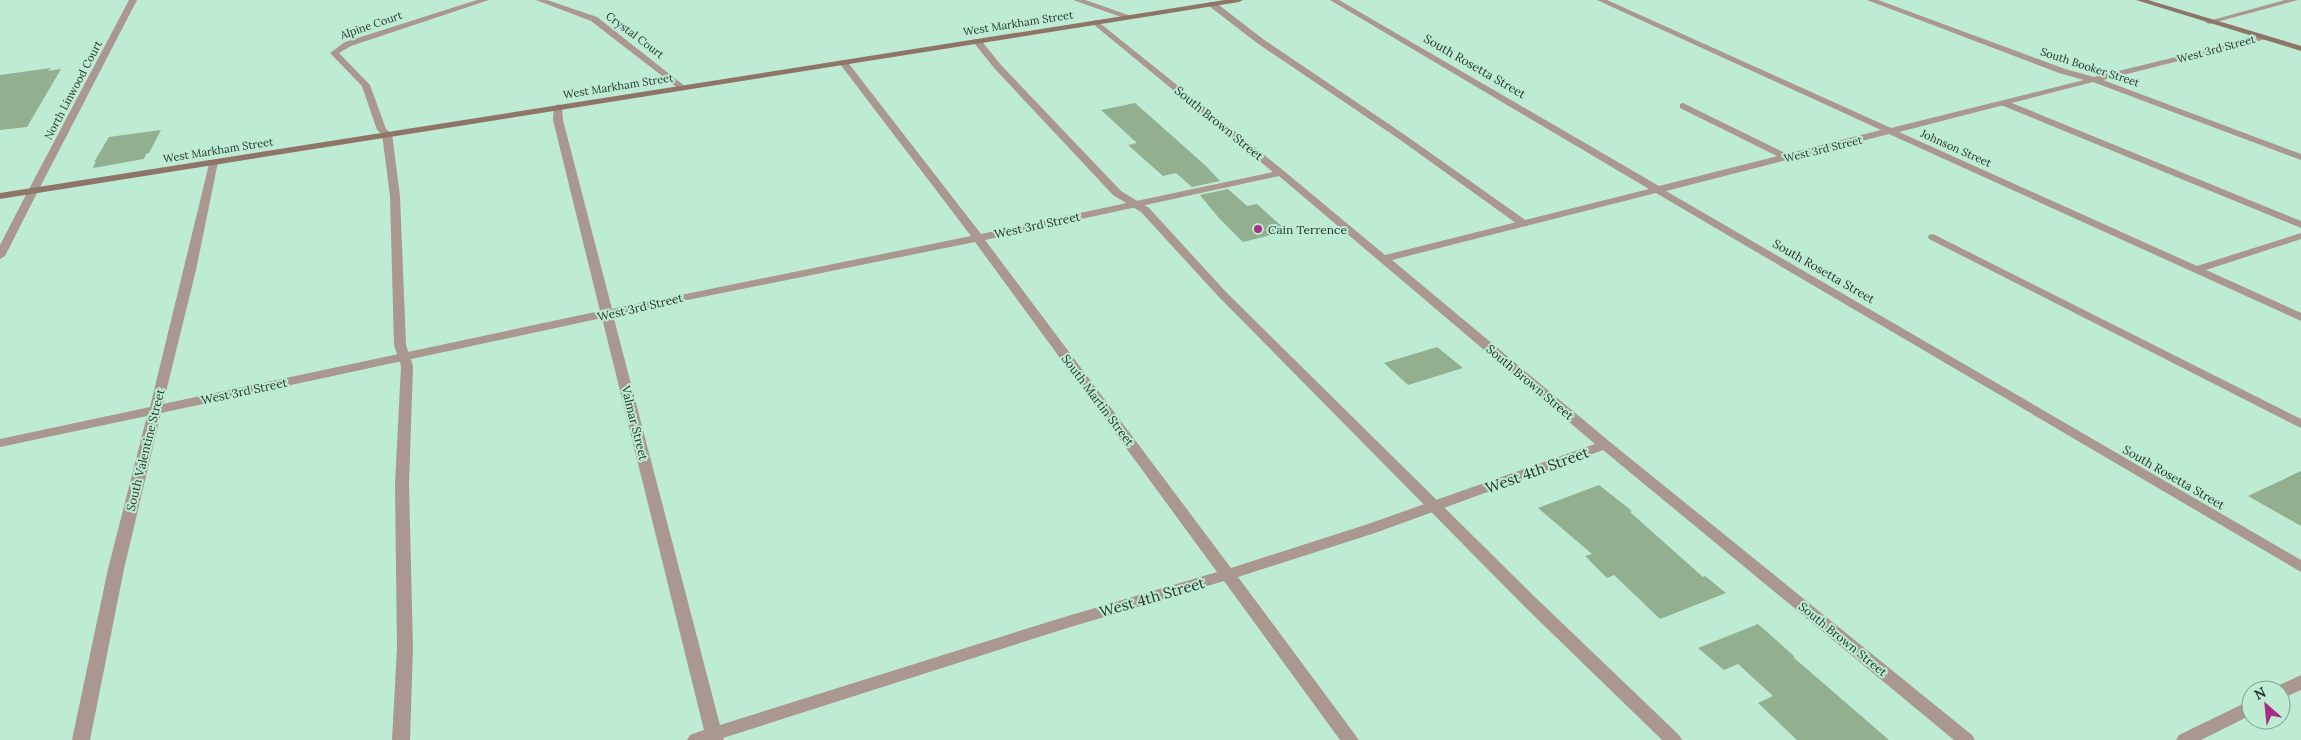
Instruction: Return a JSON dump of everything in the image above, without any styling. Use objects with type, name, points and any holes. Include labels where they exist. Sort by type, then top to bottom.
[{"type":"main road","name":"West Markham Street","points":[[0,196],[1239,0]]},
{"type":"main road","points":[[2140,0],[2301,49]]},
{"type":"street","name":"North Linwood Court","points":[[0,256],[133,0]]},
{"type":"street","name":"Alpine Court","points":[[387,134],[382,130],[366,85],[334,53],[348,44],[484,0]]},
{"type":"street","name":"Crystal Court","points":[[540,0],[594,18],[682,87]]},
{"type":"street","points":[[1077,0],[1130,17]]},
{"type":"street","name":"South Rosetta Street","points":[[1334,0],[2301,567]]},
{"type":"street","name":"Johnson Street","points":[[1601,0],[2301,317]]},
{"type":"street","name":"South Booker Street","points":[[1871,0],[2062,71],[2095,80],[2301,157]]},
{"type":"street","points":[[2210,22],[2293,0],[2301,3]]},
{"type":"street","points":[[1212,4],[1260,41],[1524,224]]},
{"type":"street","name":"South Brown Street","points":[[1096,22],[1281,173],[1605,445],[1966,740]]},
{"type":"street","name":"West 3rd Street","points":[[1383,259],[2263,37]]},
{"type":"street","points":[[977,41],[998,67],[1118,193],[1134,205],[1145,210],[1222,294],[1422,492],[1434,507],[1673,740]]},
{"type":"street","name":"South Martin Street","points":[[843,62],[978,238],[1350,740]]},
{"type":"street","points":[[2004,103],[2301,225]]},
{"type":"street","points":[[1682,106],[1788,158]]},
{"type":"street","name":"Valmar Street","points":[[558,107],[558,120],[714,737]]},
{"type":"street","points":[[387,134],[395,196],[400,345],[407,366],[402,484],[405,648],[401,740]]},
{"type":"street","name":"South Valentine Street","points":[[81,740],[116,569],[190,270],[213,162]]},
{"type":"street","name":"West 3rd Street","points":[[0,443],[608,315],[738,285],[978,238],[1281,173]]},
{"type":"street","points":[[2197,269],[2301,236]]},
{"type":"street","points":[[1933,237],[2301,424]]},
{"type":"street","name":"West 4th Street","points":[[696,740],[714,737],[1061,624],[1227,575],[1434,507],[1605,445]]},
{"type":"street","points":[[2186,740],[2241,712]]},
{"type":"building","points":[[51,68],[48,71],[61,69],[27,127],[0,130],[0,75]]},
{"type":"building","points":[[1135,103],[1206,166],[1220,181],[1192,187],[1176,173],[1163,176],[1128,145],[1137,143],[1101,110]]},
{"type":"building","points":[[161,130],[144,159],[93,168],[96,161],[94,162],[109,137]]},
{"type":"building","points":[[1228,189],[1247,206],[1257,204],[1287,231],[1243,242],[1218,217],[1200,195]]},
{"type":"building","points":[[1437,347],[1463,368],[1408,385],[1384,363]]},
{"type":"building","points":[[2301,471],[2301,526],[2248,496]]},
{"type":"building","points":[[1599,485],[1632,511],[1630,512],[1703,577],[1705,576],[1726,593],[1660,619],[1614,575],[1607,578],[1585,556],[1592,554],[1538,508]]},
{"type":"building","points":[[1758,624],[1795,657],[1793,657],[1889,740],[1797,740],[1758,703],[1773,696],[1738,664],[1724,670],[1698,648]]},
{"type":"place","name":"Cain Terrence","points":[[1258,229]]}]
